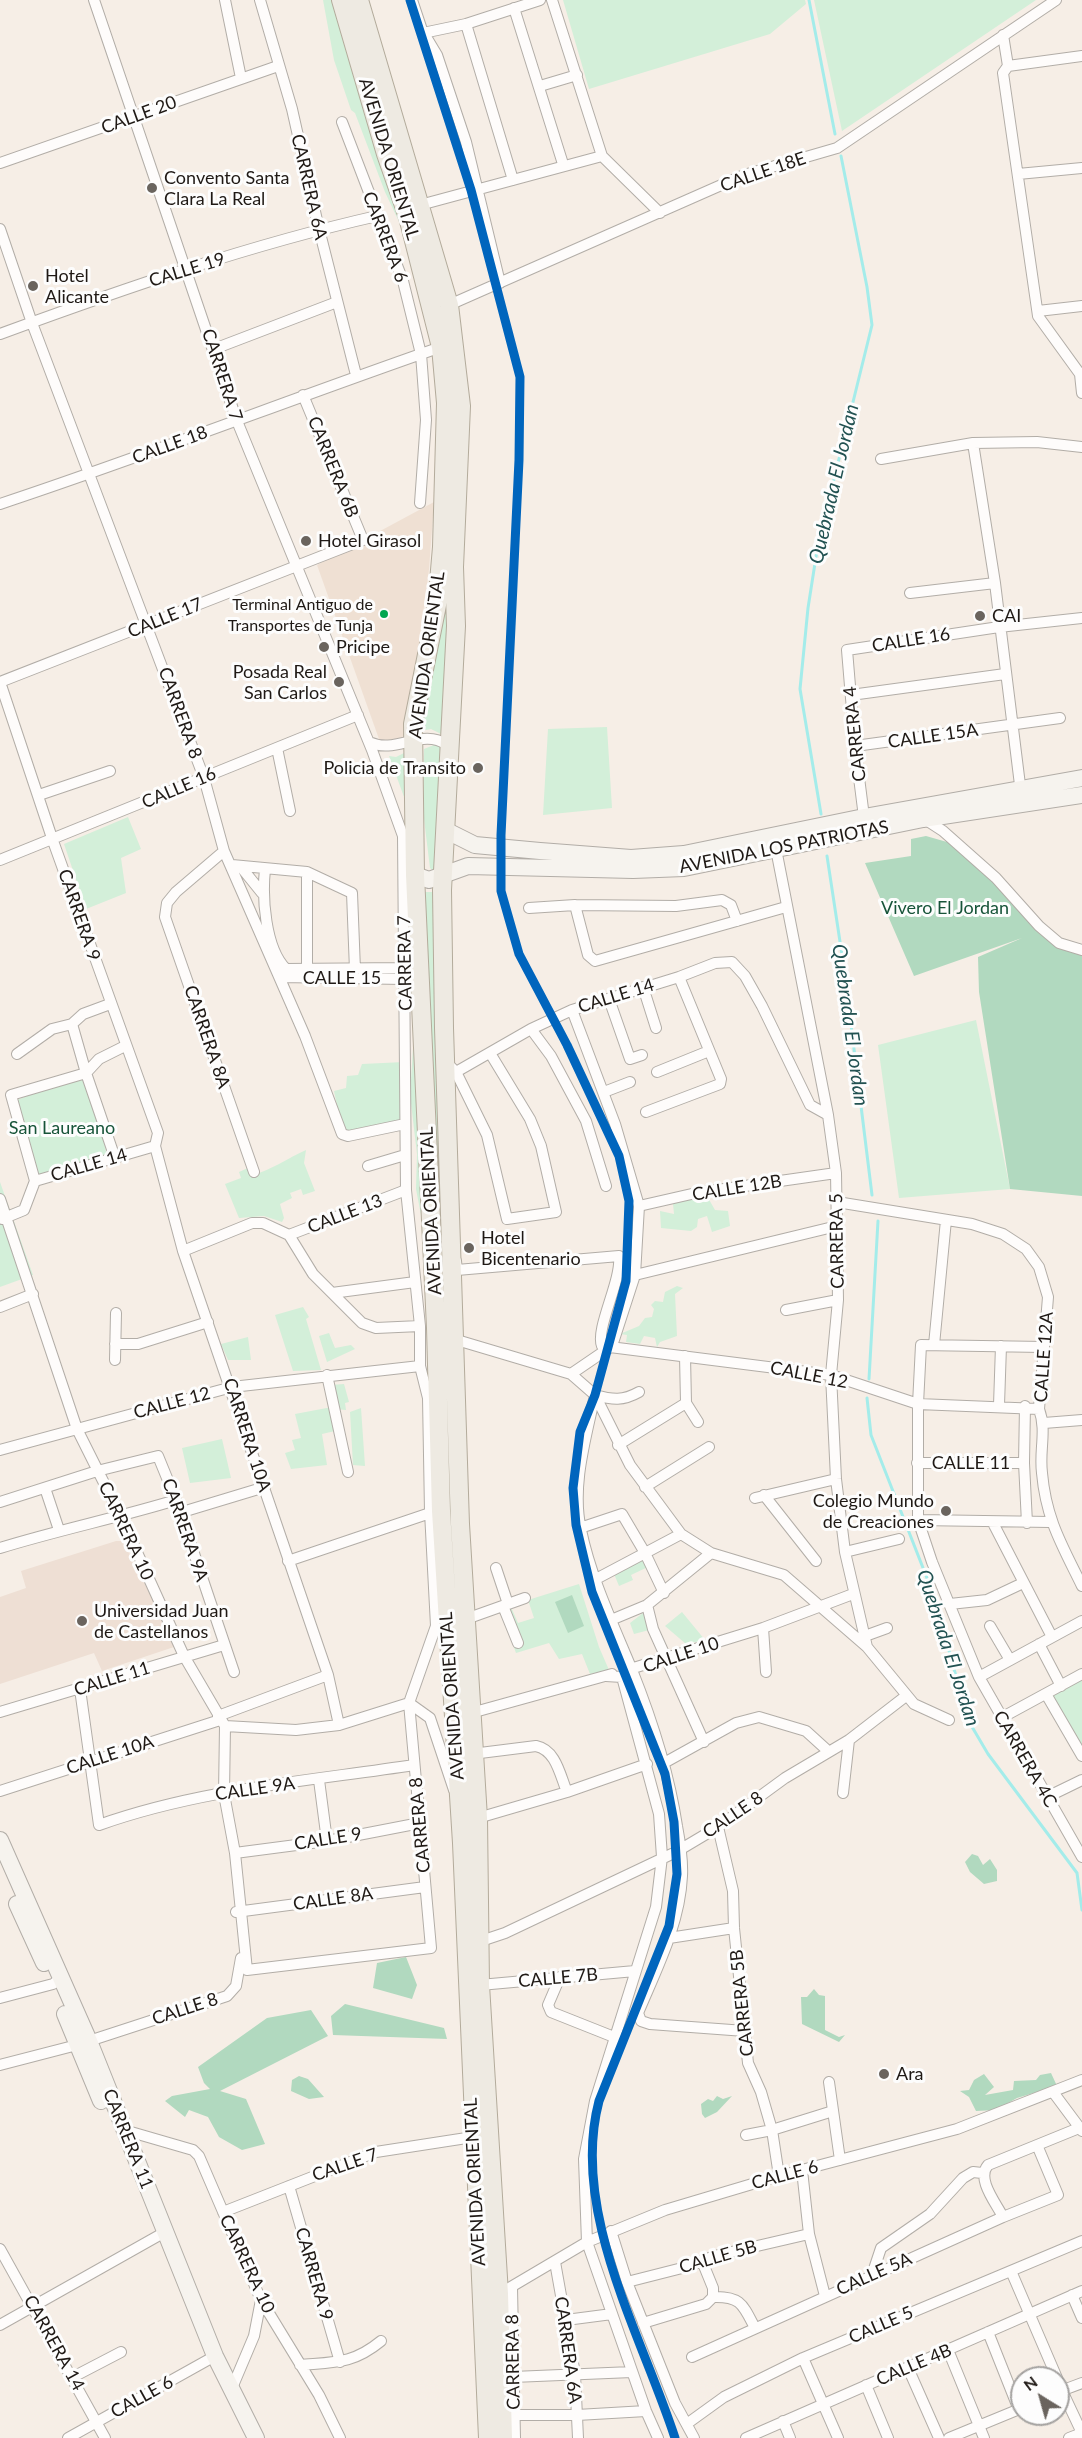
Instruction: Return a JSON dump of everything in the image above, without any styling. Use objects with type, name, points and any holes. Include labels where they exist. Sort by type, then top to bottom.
[{"type":"main road","name":"AVENIDA ORIENTAL","points":[[341,0],[386,154],[408,217],[441,347],[446,404],[447,566],[456,626],[447,745],[443,874],[451,1067],[455,1407],[472,1755],[478,1818],[480,1985],[505,2291],[503,2438]]},
{"type":"main road","name":"AVENIDA ORIENTAL","points":[[359,0],[449,305],[461,406],[447,566],[413,724],[410,868],[435,1511],[441,1620],[459,1800],[488,2438]]},
{"type":"main road","name":"AVENIDA LOS PATRIOTAS","points":[[410,868],[429,880],[468,866],[633,870],[684,868],[855,824],[1022,796],[1082,778]]},
{"type":"main road","name":"AVENIDA LOS PATRIOTAS","points":[[1022,796],[1082,795]]},
{"type":"main road","name":"AVENIDA LOS PATRIOTAS","points":[[445,830],[475,845],[631,858],[775,843]]},
{"type":"main road","name":"CARRERA 11","points":[[0,1840],[44,1934],[57,1981]]},
{"type":"main road","name":"CARRERA 11","points":[[0,1865],[57,1981],[246,2438]]},
{"type":"main road","name":"CARRERA 11","points":[[83,2043],[124,2130],[162,2234]]},
{"type":"main road","name":"CARRERA 11","points":[[212,2358],[232,2388],[256,2438]]},
{"type":"street","name":"CARRERA 7","points":[[94,0],[188,271],[237,421],[369,742],[403,836],[410,868],[404,973],[406,1190]]},
{"type":"street","points":[[225,0],[241,78]]},
{"type":"street","name":"CARRERA 6A","points":[[260,0],[292,109],[319,229],[356,375]]},
{"type":"street","points":[[412,0],[423,33],[442,68],[466,142],[500,283]]},
{"type":"street","points":[[423,33],[466,24],[540,0]]},
{"type":"street","points":[[552,0],[602,156],[660,213]]},
{"type":"street","name":"CALLE 18E","points":[[449,305],[744,175],[837,148],[1056,0]]},
{"type":"street","points":[[514,8],[563,164]]},
{"type":"street","points":[[466,24],[513,180]]},
{"type":"street","points":[[1003,35],[1008,66],[1003,74],[1039,320],[1080,374],[1082,393]]},
{"type":"street","points":[[1008,66],[1082,56]]},
{"type":"street","name":"CALLE 20","points":[[0,163],[278,66]]},
{"type":"street","points":[[540,86],[577,75]]},
{"type":"street","name":"CARRERA 6","points":[[342,122],[403,281],[420,354]]},
{"type":"street","points":[[420,205],[563,164],[602,156]]},
{"type":"street","points":[[1018,174],[1082,168]]},
{"type":"street","name":"CALLE 19","points":[[0,334],[319,229],[377,216]]},
{"type":"street","name":"CARRERA 8","points":[[0,229],[32,323],[204,778],[224,852],[236,866],[283,973],[342,1134],[348,1136],[405,1124]]},
{"type":"street","points":[[214,349],[337,302]]},
{"type":"street","points":[[1038,311],[1082,306]]},
{"type":"street","name":"CALLE 18","points":[[0,504],[89,475],[356,375],[441,347]]},
{"type":"street","points":[[420,354],[426,420],[420,503]]},
{"type":"street","name":"CARRERA 6B","points":[[303,395],[363,540]]},
{"type":"street","points":[[881,459],[973,443],[1037,442],[1082,447]]},
{"type":"street","points":[[973,443],[995,583],[1011,725],[1022,796]]},
{"type":"street","name":"CALLE 17","points":[[0,682],[363,540]]},
{"type":"street","points":[[910,593],[995,583]]},
{"type":"street","name":"CALLE 16","points":[[847,650],[999,627],[1082,618]]},
{"type":"street","name":"CARRERA 4","points":[[847,650],[855,746],[855,824]]},
{"type":"street","points":[[851,695],[1005,674]]},
{"type":"street","name":"CARRERA 9","points":[[0,682],[39,795],[52,841],[158,1133],[155,1146]]},
{"type":"street","name":"CALLE 16","points":[[0,860],[52,841],[358,715]]},
{"type":"street","name":"CALLE 15A","points":[[855,746],[1060,718]]},
{"type":"street","points":[[369,742],[379,747],[391,747],[431,737],[447,745]]},
{"type":"street","points":[[277,748],[290,811]]},
{"type":"street","points":[[39,795],[110,771]]},
{"type":"street","points":[[922,813],[996,878],[1039,926],[1059,943],[1082,950]]},
{"type":"street","name":"CARRERA 5","points":[[775,843],[828,1115],[836,1173],[838,1300],[831,1375],[836,1479],[845,1552],[866,1642]]},
{"type":"street","name":"CARRERA 8A","points":[[224,852],[167,903],[165,917],[254,1172]]},
{"type":"street","points":[[236,866],[307,872],[352,893],[355,970]]},
{"type":"street","points":[[236,866],[262,893]]},
{"type":"street","points":[[265,869],[262,893],[267,927],[283,973]]},
{"type":"street","points":[[307,872],[307,970]]},
{"type":"street","points":[[529,908],[575,904],[676,906],[722,900],[731,905],[737,921]]},
{"type":"street","points":[[575,904],[588,955],[595,961],[786,907]]},
{"type":"street","name":"CALLE 14","points":[[451,1067],[490,1053],[531,1029],[572,1010],[679,977],[715,963],[732,962],[745,976],[762,1006],[810,1104],[828,1115]]},
{"type":"street","name":"CALLE 15","points":[[283,973],[307,970],[404,973]]},
{"type":"street","name":"CALLE 15","points":[[283,973],[404,973]]},
{"type":"street","points":[[646,1113],[720,1084],[721,1079],[679,977]]},
{"type":"street","points":[[643,987],[656,1028]]},
{"type":"street","points":[[609,999],[630,1059],[642,1055]]},
{"type":"street","points":[[17,1054],[52,1029],[72,1024],[83,1014],[110,1004]]},
{"type":"street","points":[[570,1374],[612,1346],[635,1275],[639,1206],[630,1170],[604,1092],[572,1010]]},
{"type":"street","points":[[72,1024],[115,1158]]},
{"type":"street","points":[[531,1029],[550,1056],[586,1121],[606,1186]]},
{"type":"street","points":[[35,1181],[11,1095],[86,1073],[99,1059],[125,1046]]},
{"type":"street","points":[[657,1072],[709,1052]]},
{"type":"street","points":[[451,1067],[487,1136],[507,1219],[556,1212],[541,1146],[530,1119],[490,1053]]},
{"type":"street","points":[[604,1092],[630,1082]]},
{"type":"street","name":"CALLE 14","points":[[3,1218],[24,1210],[35,1181],[155,1146]]},
{"type":"street","name":"CARRERA 10A","points":[[155,1146],[183,1251],[232,1387],[328,1675],[339,1725]]},
{"type":"street","points":[[368,1166],[405,1155]]},
{"type":"street","name":"CALLE 12B","points":[[639,1206],[696,1193],[836,1173]]},
{"type":"street","name":"AVENIDA ORIENTAL","points":[[406,1190],[416,1282],[428,1327],[420,1366],[428,1398],[435,1511]]},
{"type":"street","name":"CALLE 13","points":[[183,1251],[252,1223],[263,1223],[289,1235],[406,1190]]},
{"type":"street","name":"CARRERA 10","points":[[0,1199],[3,1218],[33,1294],[77,1429],[121,1516],[184,1656],[221,1721]]},
{"type":"street","name":"CALLE 12A","points":[[837,1203],[972,1224],[1003,1234],[1026,1249],[1039,1267],[1048,1297],[1039,1409],[1044,1423],[1041,1471],[1050,1522]]},
{"type":"street","points":[[946,1220],[934,1345],[1043,1347]]},
{"type":"street","points":[[635,1275],[837,1226]]},
{"type":"street","points":[[289,1235],[303,1261],[367,1326],[428,1327],[454,1341],[570,1374],[595,1395],[618,1445],[681,1534],[711,1553],[784,1575],[823,1607],[842,1629],[866,1642],[914,1704],[949,1720]]},
{"type":"street","points":[[452,1249],[456,1250],[457,1270],[619,1256],[618,1272],[600,1343],[602,1346],[612,1346]]},
{"type":"street","points":[[332,1293],[416,1282]]},
{"type":"street","points":[[0,1307],[33,1294]]},
{"type":"street","points":[[786,1310],[838,1300]]},
{"type":"street","points":[[115,1360],[116,1313]]},
{"type":"street","points":[[115,1344],[138,1344],[208,1322]]},
{"type":"street","name":"CARRERA 4C","points":[[934,1345],[921,1345],[917,1463],[919,1535],[980,1677],[1001,1718],[1082,1857]]},
{"type":"street","name":"CALLE 12","points":[[612,1346],[831,1375],[918,1404],[1025,1406],[1039,1409]]},
{"type":"street","points":[[999,1405],[1001,1346]]},
{"type":"street","points":[[685,1356],[686,1403],[698,1422]]},
{"type":"street","name":"CALLE 12","points":[[0,1450],[232,1387],[420,1366]]},
{"type":"street","points":[[327,1375],[348,1472]]},
{"type":"street","points":[[595,1395],[614,1400],[626,1399],[639,1392]]},
{"type":"street","points":[[595,1395],[581,1462],[580,1528],[596,1579],[632,1671],[664,1763],[673,1795],[680,1847],[682,1876],[669,1938],[638,2013],[641,2021],[745,2031]]},
{"type":"street","points":[[618,1445],[686,1403]]},
{"type":"street","name":"CALLE 12A","points":[[1025,1406],[1024,1463],[1027,1523]]},
{"type":"street","points":[[1044,1423],[1082,1420]]},
{"type":"street","points":[[645,1486],[709,1447]]},
{"type":"street","name":"CARRERA 9A","points":[[97,1471],[158,1456],[176,1500],[234,1672]]},
{"type":"street","name":"CALLE 11","points":[[917,1463],[1024,1463]]},
{"type":"street","points":[[0,1502],[97,1471]]},
{"type":"street","points":[[816,1561],[760,1496],[836,1479]]},
{"type":"street","points":[[179,1513],[265,1487]]},
{"type":"street","points":[[45,1488],[59,1530]]},
{"type":"street","points":[[0,1548],[59,1530],[121,1516],[176,1500]]},
{"type":"street","points":[[288,1560],[435,1511]]},
{"type":"street","points":[[580,1528],[622,1514],[645,1553],[664,1593]]},
{"type":"street","points":[[918,1520],[993,1523],[1050,1522],[1082,1586]]},
{"type":"street","points":[[993,1523],[1052,1637]]},
{"type":"street","points":[[596,1579],[681,1534]]},
{"type":"street","points":[[845,1552],[899,1539]]},
{"type":"street","points":[[611,1620],[647,1605],[711,1553]]},
{"type":"street","points":[[496,1568],[518,1643]]},
{"type":"street","points":[[950,1604],[987,1600],[1023,1583]]},
{"type":"street","name":"CALLE 10","points":[[471,1713],[621,1670],[632,1671],[823,1607],[853,1593]]},
{"type":"street","points":[[466,1619],[525,1598]]},
{"type":"street","points":[[647,1605],[653,1629],[704,1742]]},
{"type":"street","name":"CARRERA 8","points":[[240,1911],[247,1970],[431,1948],[409,1703],[441,1620]]},
{"type":"street","points":[[980,1677],[1082,1621]]},
{"type":"street","points":[[990,1626],[1010,1660]]},
{"type":"street","points":[[763,1628],[766,1672]]},
{"type":"street","points":[[866,1642],[887,1628]]},
{"type":"street","points":[[1039,1644],[1061,1686]]},
{"type":"street","name":"CALLE 11","points":[[0,1712],[224,1645]]},
{"type":"street","points":[[1001,1718],[1082,1674]]},
{"type":"street","name":"CALLE 10A","points":[[0,1791],[221,1721],[328,1675]]},
{"type":"street","points":[[606,1676],[622,1677],[659,1814],[662,1857],[656,1907],[595,2101],[584,2159],[587,2242],[646,2411],[658,2438]]},
{"type":"street","points":[[80,1689],[90,1761]]},
{"type":"street","points":[[1046,1694],[1082,1756]]},
{"type":"street","name":"CALLE 8","points":[[481,1941],[505,1933],[662,1857],[718,1827],[785,1778],[849,1740],[906,1696]]},
{"type":"street","points":[[240,1911],[236,1852],[224,1794],[221,1721],[296,1730],[339,1725],[409,1703]]},
{"type":"street","name":"CARRERA 8","points":[[409,1703],[430,1718],[450,1784],[459,1800]]},
{"type":"street","points":[[664,1763],[749,1717],[759,1717],[807,1731],[828,1751]]},
{"type":"street","points":[[843,1793],[849,1740]]},
{"type":"street","points":[[472,1755],[536,1746],[546,1748],[551,1754],[567,1792]]},
{"type":"street","name":"CALLE 9A","points":[[90,1761],[99,1825],[144,1809],[184,1799],[414,1765]]},
{"type":"street","points":[[478,1818],[567,1792],[647,1764]]},
{"type":"street","points":[[319,1780],[327,1840]]},
{"type":"street","points":[[1047,1797],[1082,1780]]},
{"type":"street","name":"CALLE 9","points":[[236,1852],[327,1840],[420,1823]]},
{"type":"street","name":"CARRERA 5B","points":[[718,1827],[733,1891],[734,1928],[748,2063],[761,2092],[772,2130],[779,2175]]},
{"type":"street","name":"CALLE 8A","points":[[240,1911],[425,1887]]},
{"type":"street","name":"CALLE 8","points":[[0,2065],[83,2043],[227,1996],[236,1986],[241,1965],[236,1912],[240,1911]]},
{"type":"street","points":[[669,1938],[734,1928]]},
{"type":"street","name":"CALLE 7B","points":[[480,1985],[635,1971]]},
{"type":"street","points":[[560,1977],[548,2006],[551,2012],[614,2037]]},
{"type":"street","points":[[0,1998],[57,1981]]},
{"type":"street","name":"CALLE 6","points":[[505,2291],[587,2242],[665,2210],[779,2175],[957,2128],[1082,2080]]},
{"type":"street","points":[[829,2082],[840,2160]]},
{"type":"street","points":[[872,2275],[881,2248],[930,2214],[963,2178],[1037,2145],[1081,2130],[1053,2092]]},
{"type":"street","points":[[746,2135],[772,2130],[833,2111]]},
{"type":"street","name":"CARRERA 10","points":[[124,2130],[193,2151],[199,2156],[261,2300],[340,2438]]},
{"type":"street","name":"CALLE 7","points":[[223,2212],[376,2152],[473,2137]]},
{"type":"street","name":"CALLE 5A","points":[[692,2357],[1003,2217],[1058,2195],[1037,2145]]},
{"type":"street","points":[[985,2169],[1003,2217]]},
{"type":"street","points":[[802,2170],[809,2234],[825,2296]]},
{"type":"street","name":"CARRERA 9","points":[[289,2186],[340,2362]]},
{"type":"street","points":[[611,2231],[627,2282],[675,2403],[688,2423],[694,2438]]},
{"type":"street","points":[[0,2325],[162,2234]]},
{"type":"street","name":"CALLE 5B","points":[[627,2282],[809,2234]]},
{"type":"street","name":"CALLE 5","points":[[688,2423],[724,2397],[803,2358],[1082,2241]]},
{"type":"street","name":"CARRERA 14","points":[[0,2249],[34,2306],[105,2438]]},
{"type":"street","points":[[702,2261],[713,2288],[713,2297],[729,2296],[742,2303],[755,2328]]},
{"type":"street","name":"CARRERA 6A","points":[[555,2262],[575,2374],[578,2438]]},
{"type":"street","points":[[1011,2271],[1051,2366]]},
{"type":"street","name":"CARRERA 8","points":[[505,2291],[513,2377],[515,2438]]},
{"type":"street","points":[[1077,2293],[1082,2318]]},
{"type":"street","name":"CALLE 4B","points":[[746,2438],[1077,2293]]},
{"type":"street","name":"CALLE 5B","points":[[643,2323],[706,2304],[713,2297]]},
{"type":"street","points":[[232,2388],[254,2336],[261,2300]]},
{"type":"street","points":[[566,2320],[612,2314]]},
{"type":"street","points":[[988,2332],[1010,2385]]},
{"type":"street","points":[[300,2365],[340,2362],[363,2355],[381,2341]]},
{"type":"street","points":[[948,2350],[984,2438]]},
{"type":"street","points":[[73,2377],[121,2352]]},
{"type":"street","name":"CALLE 6","points":[[68,2438],[212,2358]]},
{"type":"street","points":[[803,2358],[838,2438]]},
{"type":"street","points":[[908,2368],[939,2438]]},
{"type":"street","points":[[513,2377],[632,2372]]},
{"type":"street","points":[[866,2385],[888,2438]]},
{"type":"street","points":[[1069,2438],[1082,2433],[1070,2408]]},
{"type":"street","points":[[514,2415],[577,2415],[646,2411]]},
{"type":"street","points":[[949,2438],[1010,2413]]},
{"type":"street","points":[[783,2421],[790,2438]]},
{"type":"shaded area","name":"Terminal Antiguo de Transportes de Tunja","points":[[434,502],[429,569],[407,733],[394,743],[379,739],[317,565]]},
{"type":"shaded area","name":"Universidad Juan de Castellanos","points":[[116,1541],[123,1541],[177,1646],[102,1671],[94,1653],[0,1684],[0,1597],[26,1588],[21,1571]]},
{"type":"green space","points":[[323,0],[337,0],[417,260],[385,192],[355,113],[351,110],[334,60]]},
{"type":"green space","points":[[563,0],[805,0],[806,4],[770,34],[589,89]]},
{"type":"green space","points":[[814,0],[1036,0],[842,131]]},
{"type":"green space","points":[[445,604],[448,616],[441,734],[431,729],[420,731]]},
{"type":"green space","points":[[607,727],[612,808],[543,815],[548,729]]},
{"type":"green space","points":[[434,745],[440,746],[442,752],[442,814],[434,872],[430,868],[423,811],[424,749]]},
{"type":"green space","points":[[408,751],[407,805],[389,756],[396,757]]},
{"type":"green space","points":[[128,817],[141,849],[121,858],[126,893],[86,909],[64,844]]},
{"type":"green space","name":"Vivero El Jordan","points":[[926,836],[947,842],[996,878],[1039,931],[1082,952],[1082,1196],[1010,1189],[979,992],[978,957],[1022,938],[914,976],[865,863],[911,856],[911,839]]},
{"type":"green space","points":[[424,892],[437,892],[446,1256],[444,1332]]},
{"type":"green space","points":[[976,1020],[1010,1189],[899,1198],[878,1045]]},
{"type":"green space","points":[[414,1033],[425,1236],[416,1189],[417,1154],[410,1095]]},
{"type":"green space","points":[[404,1062],[404,1122],[343,1135],[334,1091],[346,1088],[347,1076],[358,1075],[362,1064]]},
{"type":"green space","name":"San Laureano","points":[[86,1073],[107,1155],[38,1177],[17,1100]]},
{"type":"green space","points":[[306,1150],[304,1163],[315,1191],[303,1195],[301,1189],[290,1193],[292,1198],[280,1204],[284,1218],[282,1222],[264,1216],[239,1218],[225,1184],[241,1178],[239,1172],[248,1168],[251,1175],[257,1174]]},
{"type":"green space","points":[[0,1182],[33,1275],[0,1287]]},
{"type":"green space","points":[[707,1196],[715,1210],[728,1211],[730,1226],[712,1232],[707,1216],[698,1219],[697,1227],[691,1231],[661,1228],[660,1211],[674,1214],[673,1204],[681,1199]]},
{"type":"green space","points":[[677,1286],[683,1288],[675,1294],[677,1336],[660,1342],[657,1347],[655,1338],[644,1336],[640,1344],[626,1342],[627,1335],[620,1334],[639,1326],[645,1318],[652,1317],[654,1309],[651,1305],[655,1301],[663,1302],[665,1292]]},
{"type":"green space","points":[[303,1307],[309,1317],[306,1319],[321,1370],[293,1371],[275,1315]]},
{"type":"green space","points":[[329,1333],[335,1348],[351,1345],[355,1349],[327,1362],[319,1336]]},
{"type":"green space","points":[[248,1337],[251,1360],[228,1360],[221,1344]]},
{"type":"green space","points":[[344,1384],[349,1402],[345,1403],[346,1410],[335,1409],[331,1385]]},
{"type":"green space","points":[[332,1407],[335,1431],[322,1434],[327,1465],[291,1469],[285,1453],[295,1450],[292,1440],[301,1438],[295,1414]]},
{"type":"green space","points":[[361,1408],[365,1466],[353,1465],[350,1412]]},
{"type":"green space","points":[[222,1439],[231,1478],[190,1483],[182,1448]]},
{"type":"green space","points":[[645,1554],[650,1566],[631,1575],[633,1580],[619,1586],[612,1569]]},
{"type":"green space","points":[[579,1584],[599,1647],[609,1670],[590,1674],[582,1654],[559,1659],[549,1643],[516,1653],[500,1609],[511,1607],[518,1623],[534,1618],[528,1600]]},
{"type":"green space","points":[[572,1595],[584,1626],[568,1633],[555,1602]]},
{"type":"green space","points":[[647,1610],[653,1629],[634,1634],[630,1623]]},
{"type":"green space","points":[[682,1612],[705,1640],[686,1644],[665,1626]]},
{"type":"green space","points":[[1082,1680],[1082,1747],[1053,1696]]},
{"type":"green space","points":[[972,1854],[978,1856],[983,1865],[990,1859],[997,1870],[997,1881],[984,1884],[970,1872],[965,1862]]},
{"type":"green space","points":[[406,1957],[417,1985],[412,1999],[373,1988],[377,1963]]},
{"type":"green space","points":[[814,1989],[819,1995],[825,1996],[825,2030],[839,2037],[845,2035],[839,2042],[802,2024],[801,1997],[807,1997]]},
{"type":"green space","points":[[345,2004],[444,2028],[447,2039],[333,2035],[331,2016]]},
{"type":"green space","points":[[311,2010],[328,2036],[220,2091],[246,2099],[265,2144],[242,2150],[219,2137],[208,2117],[189,2110],[185,2117],[165,2101],[172,2096],[210,2089],[204,2083],[198,2067],[267,2018]]},
{"type":"green space","points":[[1051,2073],[1057,2086],[1017,2098],[996,2110],[976,2111],[969,2097],[960,2091],[969,2090],[974,2080],[984,2074],[994,2087],[985,2095],[1013,2090],[1014,2081],[1036,2080],[1040,2075]]},
{"type":"green space","points":[[299,2076],[308,2079],[324,2097],[309,2099],[291,2091],[292,2080]]},
{"type":"green space","points":[[717,2096],[723,2099],[732,2096],[717,2112],[705,2118],[701,2104],[708,2099],[713,2101]]},
{"type":"waterway","name":"Quebrada El Jordan","points":[[809,0],[835,134]]},
{"type":"waterway","name":"Quebrada El Jordan","points":[[821,814],[800,689],[808,608],[818,544],[872,325],[867,287],[841,156]]},
{"type":"waterway","name":"Quebrada El Jordan","points":[[827,856],[844,968],[872,1195]]},
{"type":"waterway","name":"Quebrada El Jordan","points":[[869,1379],[878,1221]]},
{"type":"waterway","name":"Quebrada El Jordan","points":[[867,1398],[871,1435],[934,1596],[968,1720],[988,1754],[1077,1873],[1082,1910]]},
{"type":"transit line","points":[[410,0],[471,190],[520,377],[519,460],[501,835],[501,891],[519,954],[567,1045],[619,1156],[629,1201],[626,1281],[595,1395],[580,1432],[573,1488],[576,1525],[592,1592],[665,1774],[674,1822],[677,1874],[669,1926],[599,2101],[593,2143],[594,2185],[601,2229],[613,2272],[675,2438]]},
{"type":"place","name":"Convento Santa Clara La Real","points":[[152,188]]},
{"type":"place","name":"Hotel Alicante","points":[[33,286]]},
{"type":"place","name":"Hotel Girasol","points":[[306,541]]},
{"type":"place","name":"Terminal Antiguo de Transportes de Tunja","points":[[384,614]]},
{"type":"place","name":"CAI","points":[[980,616]]},
{"type":"place","name":"Pricipe","points":[[324,647]]},
{"type":"place","name":"Posada Real San Carlos","points":[[339,682]]},
{"type":"place","name":"Policia de Transito","points":[[478,768]]},
{"type":"place","name":"Hotel Bicentenario","points":[[469,1248]]},
{"type":"place","name":"Colegio Mundo de Creaciones","points":[[946,1511]]},
{"type":"place","name":"Universidad Juan de Castellanos","points":[[82,1621]]},
{"type":"place","name":"Ara","points":[[884,2074]]}]
